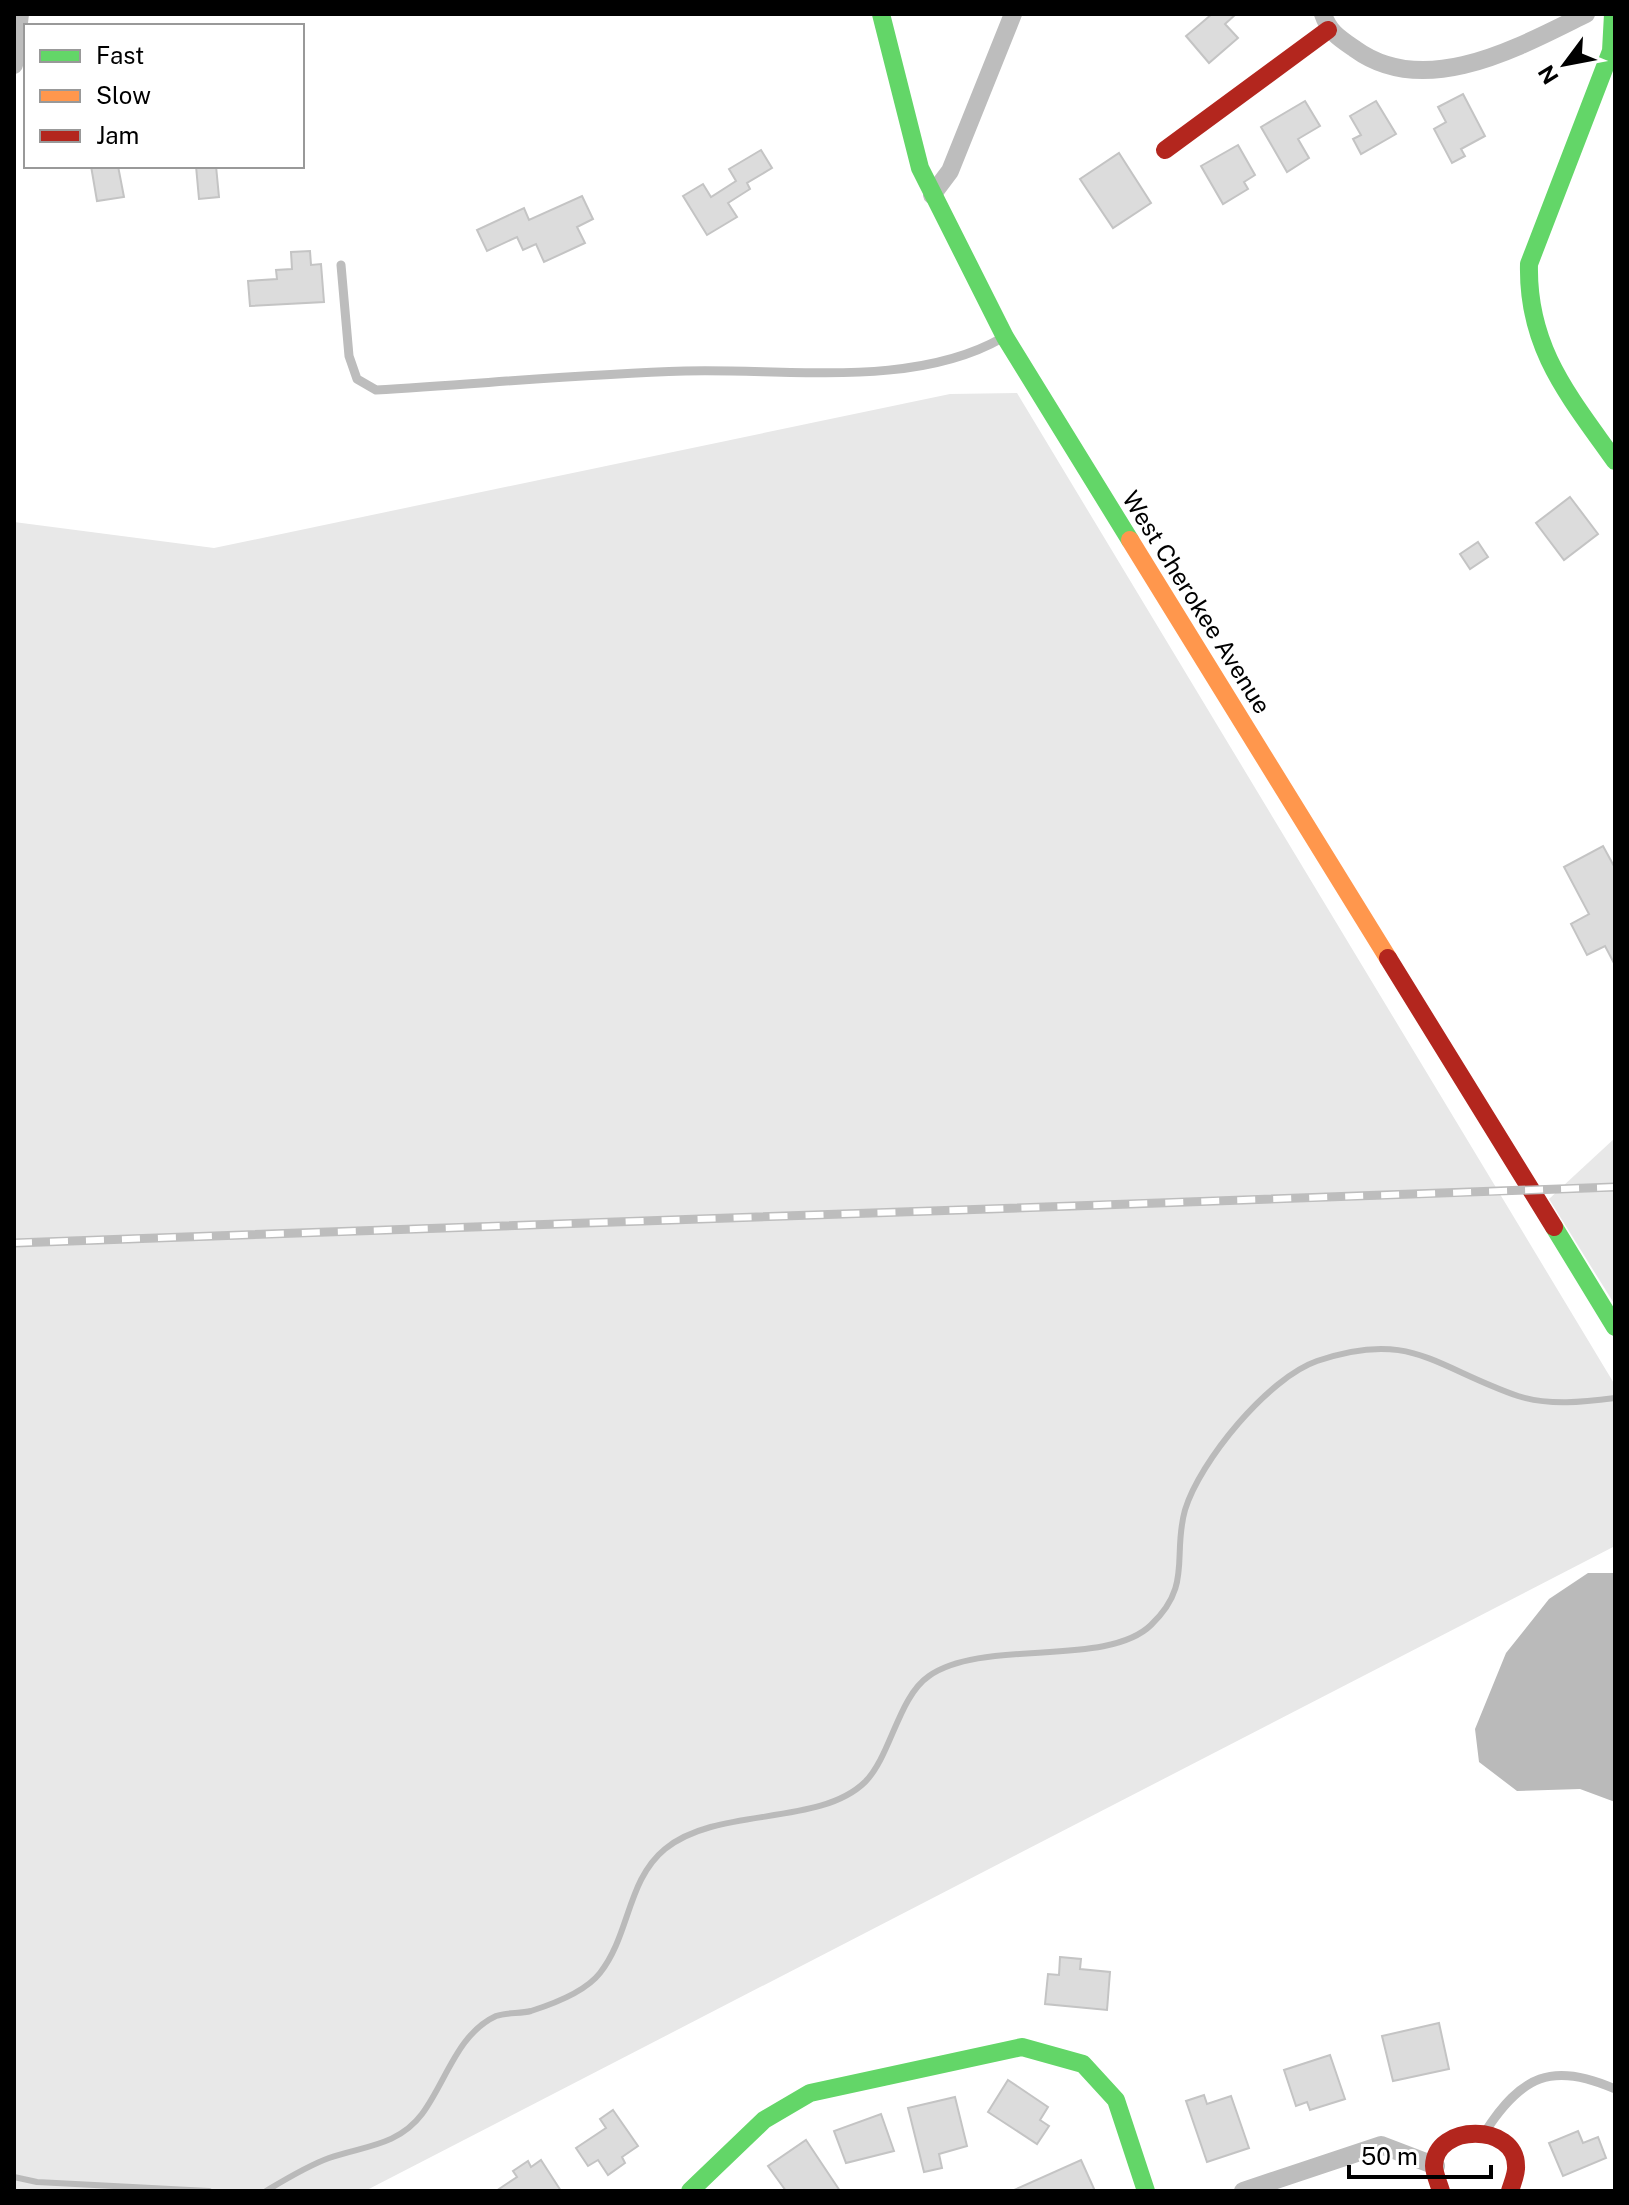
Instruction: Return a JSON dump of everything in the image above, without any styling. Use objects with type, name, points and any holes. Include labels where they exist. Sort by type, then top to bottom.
[{"type":"main road","name":"West Cherokee Avenue","points":[[881,14],[911,141],[932,195],[1005,337],[1615,1327]]},
{"type":"main road","points":[[1613,14],[1611,51],[1529,264],[1526,297],[1540,351],[1615,461]]},
{"type":"main road","points":[[1165,150],[1325,22]]},
{"type":"main road","points":[[690,2191],[764,2120],[810,2093],[1022,2047],[1083,2064],[1116,2100],[1146,2191]]},
{"type":"main road","points":[[1441,2191],[1436,2166],[1438,2155],[1463,2132],[1485,2132],[1505,2143],[1512,2153],[1516,2176],[1513,2190]]},
{"type":"street","points":[[14,65],[20,14]]},
{"type":"street","points":[[932,195],[950,171],[1013,14]]},
{"type":"street","points":[[1325,22],[1369,59],[1423,72],[1506,53],[1586,14]]},
{"type":"street","points":[[1243,2191],[1381,2145],[1436,2166]]},
{"type":"lane","points":[[341,265],[349,356],[357,379],[376,390],[682,371],[888,369],[961,357],[1005,337]]},
{"type":"lane","points":[[1485,2132],[1506,2099],[1542,2079],[1569,2074],[1615,2089]]},
{"type":"shaded area","points":[[1017,393],[1615,1385],[1615,1546],[365,2191],[14,2191],[14,522],[214,548],[950,394]]},
{"type":"shaded area","points":[[1615,1138],[1615,1305],[1549,1199]]},
{"type":"shaded area","points":[[1588,1573],[1615,1573],[1615,1802],[1580,1789],[1517,1791],[1479,1762],[1475,1729],[1506,1653],[1549,1599]]},
{"type":"building","points":[[1212,14],[1236,14],[1225,24],[1238,38],[1209,63],[1186,36]]},
{"type":"building","points":[[1463,94],[1485,136],[1461,149],[1465,156],[1452,163],[1434,129],[1446,122],[1438,107]]},
{"type":"building","points":[[1305,101],[1320,126],[1298,139],[1309,158],[1287,172],[1261,127]]},
{"type":"building","points":[[1376,101],[1396,134],[1361,154],[1353,139],[1361,135],[1350,116]]},
{"type":"building","points":[[1238,145],[1255,175],[1244,182],[1248,189],[1223,204],[1201,166]]},
{"type":"building","points":[[761,150],[772,168],[747,183],[750,189],[728,203],[737,217],[707,235],[683,196],[703,184],[711,197],[736,181],[729,169]]},
{"type":"building","points":[[1119,153],[1151,203],[1113,228],[1080,179]]},
{"type":"building","points":[[91,168],[118,168],[124,197],[97,201]]},
{"type":"building","points":[[196,168],[216,168],[219,197],[199,199]]},
{"type":"building","points":[[582,196],[593,219],[577,227],[585,243],[544,262],[536,244],[523,250],[517,237],[487,251],[477,230],[524,208],[529,220]]},
{"type":"building","points":[[310,251],[311,265],[321,264],[324,302],[250,306],[248,281],[277,279],[276,270],[292,269],[291,252]]},
{"type":"building","points":[[1570,497],[1598,534],[1564,560],[1536,523]]},
{"type":"building","points":[[1478,542],[1488,557],[1470,569],[1460,554]]},
{"type":"building","points":[[1603,846],[1615,868],[1615,965],[1605,946],[1587,955],[1571,924],[1589,914],[1564,867]]},
{"type":"building","points":[[1060,1957],[1081,1959],[1080,1969],[1110,1972],[1107,2010],[1045,2004],[1048,1974],[1059,1975]]},
{"type":"building","points":[[1439,2023],[1449,2069],[1393,2081],[1382,2036]]},
{"type":"building","points":[[1330,2055],[1345,2099],[1310,2110],[1307,2102],[1296,2106],[1284,2070]]},
{"type":"building","points":[[1008,2080],[1048,2107],[1040,2120],[1049,2126],[1037,2144],[988,2112]]},
{"type":"building","points":[[1204,2095],[1207,2104],[1231,2096],[1249,2148],[1207,2162],[1186,2101]]},
{"type":"building","points":[[955,2097],[967,2146],[939,2154],[942,2168],[924,2172],[908,2108]]},
{"type":"building","points":[[613,2110],[638,2146],[622,2157],[625,2163],[608,2175],[598,2160],[588,2166],[576,2148],[606,2128],[600,2119]]},
{"type":"building","points":[[881,2114],[894,2151],[846,2163],[834,2131]]},
{"type":"building","points":[[1578,2131],[1583,2143],[1598,2137],[1606,2158],[1563,2176],[1549,2143]]},
{"type":"building","points":[[806,2140],[840,2191],[786,2191],[768,2166]]},
{"type":"building","points":[[541,2160],[561,2191],[496,2191],[517,2177],[513,2171],[528,2161],[531,2167]]},
{"type":"building","points":[[1081,2160],[1095,2191],[1012,2191]]},
{"type":"waterway","points":[[266,2191],[321,2161],[379,2144],[402,2133],[422,2114],[462,2046],[483,2024],[496,2016],[549,2005],[594,1980],[610,1958],[643,1876],[665,1849],[687,1836],[712,1827],[822,1805],[845,1796],[865,1782],[882,1757],[910,1698],[929,1676],[952,1665],[980,1658],[1105,1646],[1131,1638],[1151,1625],[1164,1610],[1177,1583],[1185,1510],[1205,1468],[1238,1424],[1298,1370],[1349,1352],[1400,1350],[1530,1399],[1566,1402],[1615,1398]]},
{"type":"waterway","points":[[14,2177],[37,2182],[209,2191]]},
{"type":"railway","points":[[14,1243],[1615,1187]]},
{"type":"traffic: fast","points":[[881,14],[920,168],[1005,337],[1130,540]]},
{"type":"traffic: fast","points":[[1613,14],[1611,51],[1529,264],[1530,294],[1543,346],[1567,392],[1615,461]]},
{"type":"traffic: fast","points":[[1554,1227],[1615,1327]]},
{"type":"traffic: fast","points":[[690,2191],[764,2120],[810,2093],[1022,2047],[1083,2064],[1116,2100],[1146,2191]]},
{"type":"traffic: slow","points":[[1130,540],[1388,958]]},
{"type":"traffic: jam","points":[[1165,150],[1328,30]]},
{"type":"traffic: jam","points":[[1388,958],[1554,1227]]},
{"type":"traffic: jam","points":[[1441,2191],[1434,2169],[1438,2152],[1447,2142],[1475,2134],[1503,2142],[1513,2152],[1516,2169],[1510,2191]]}]
